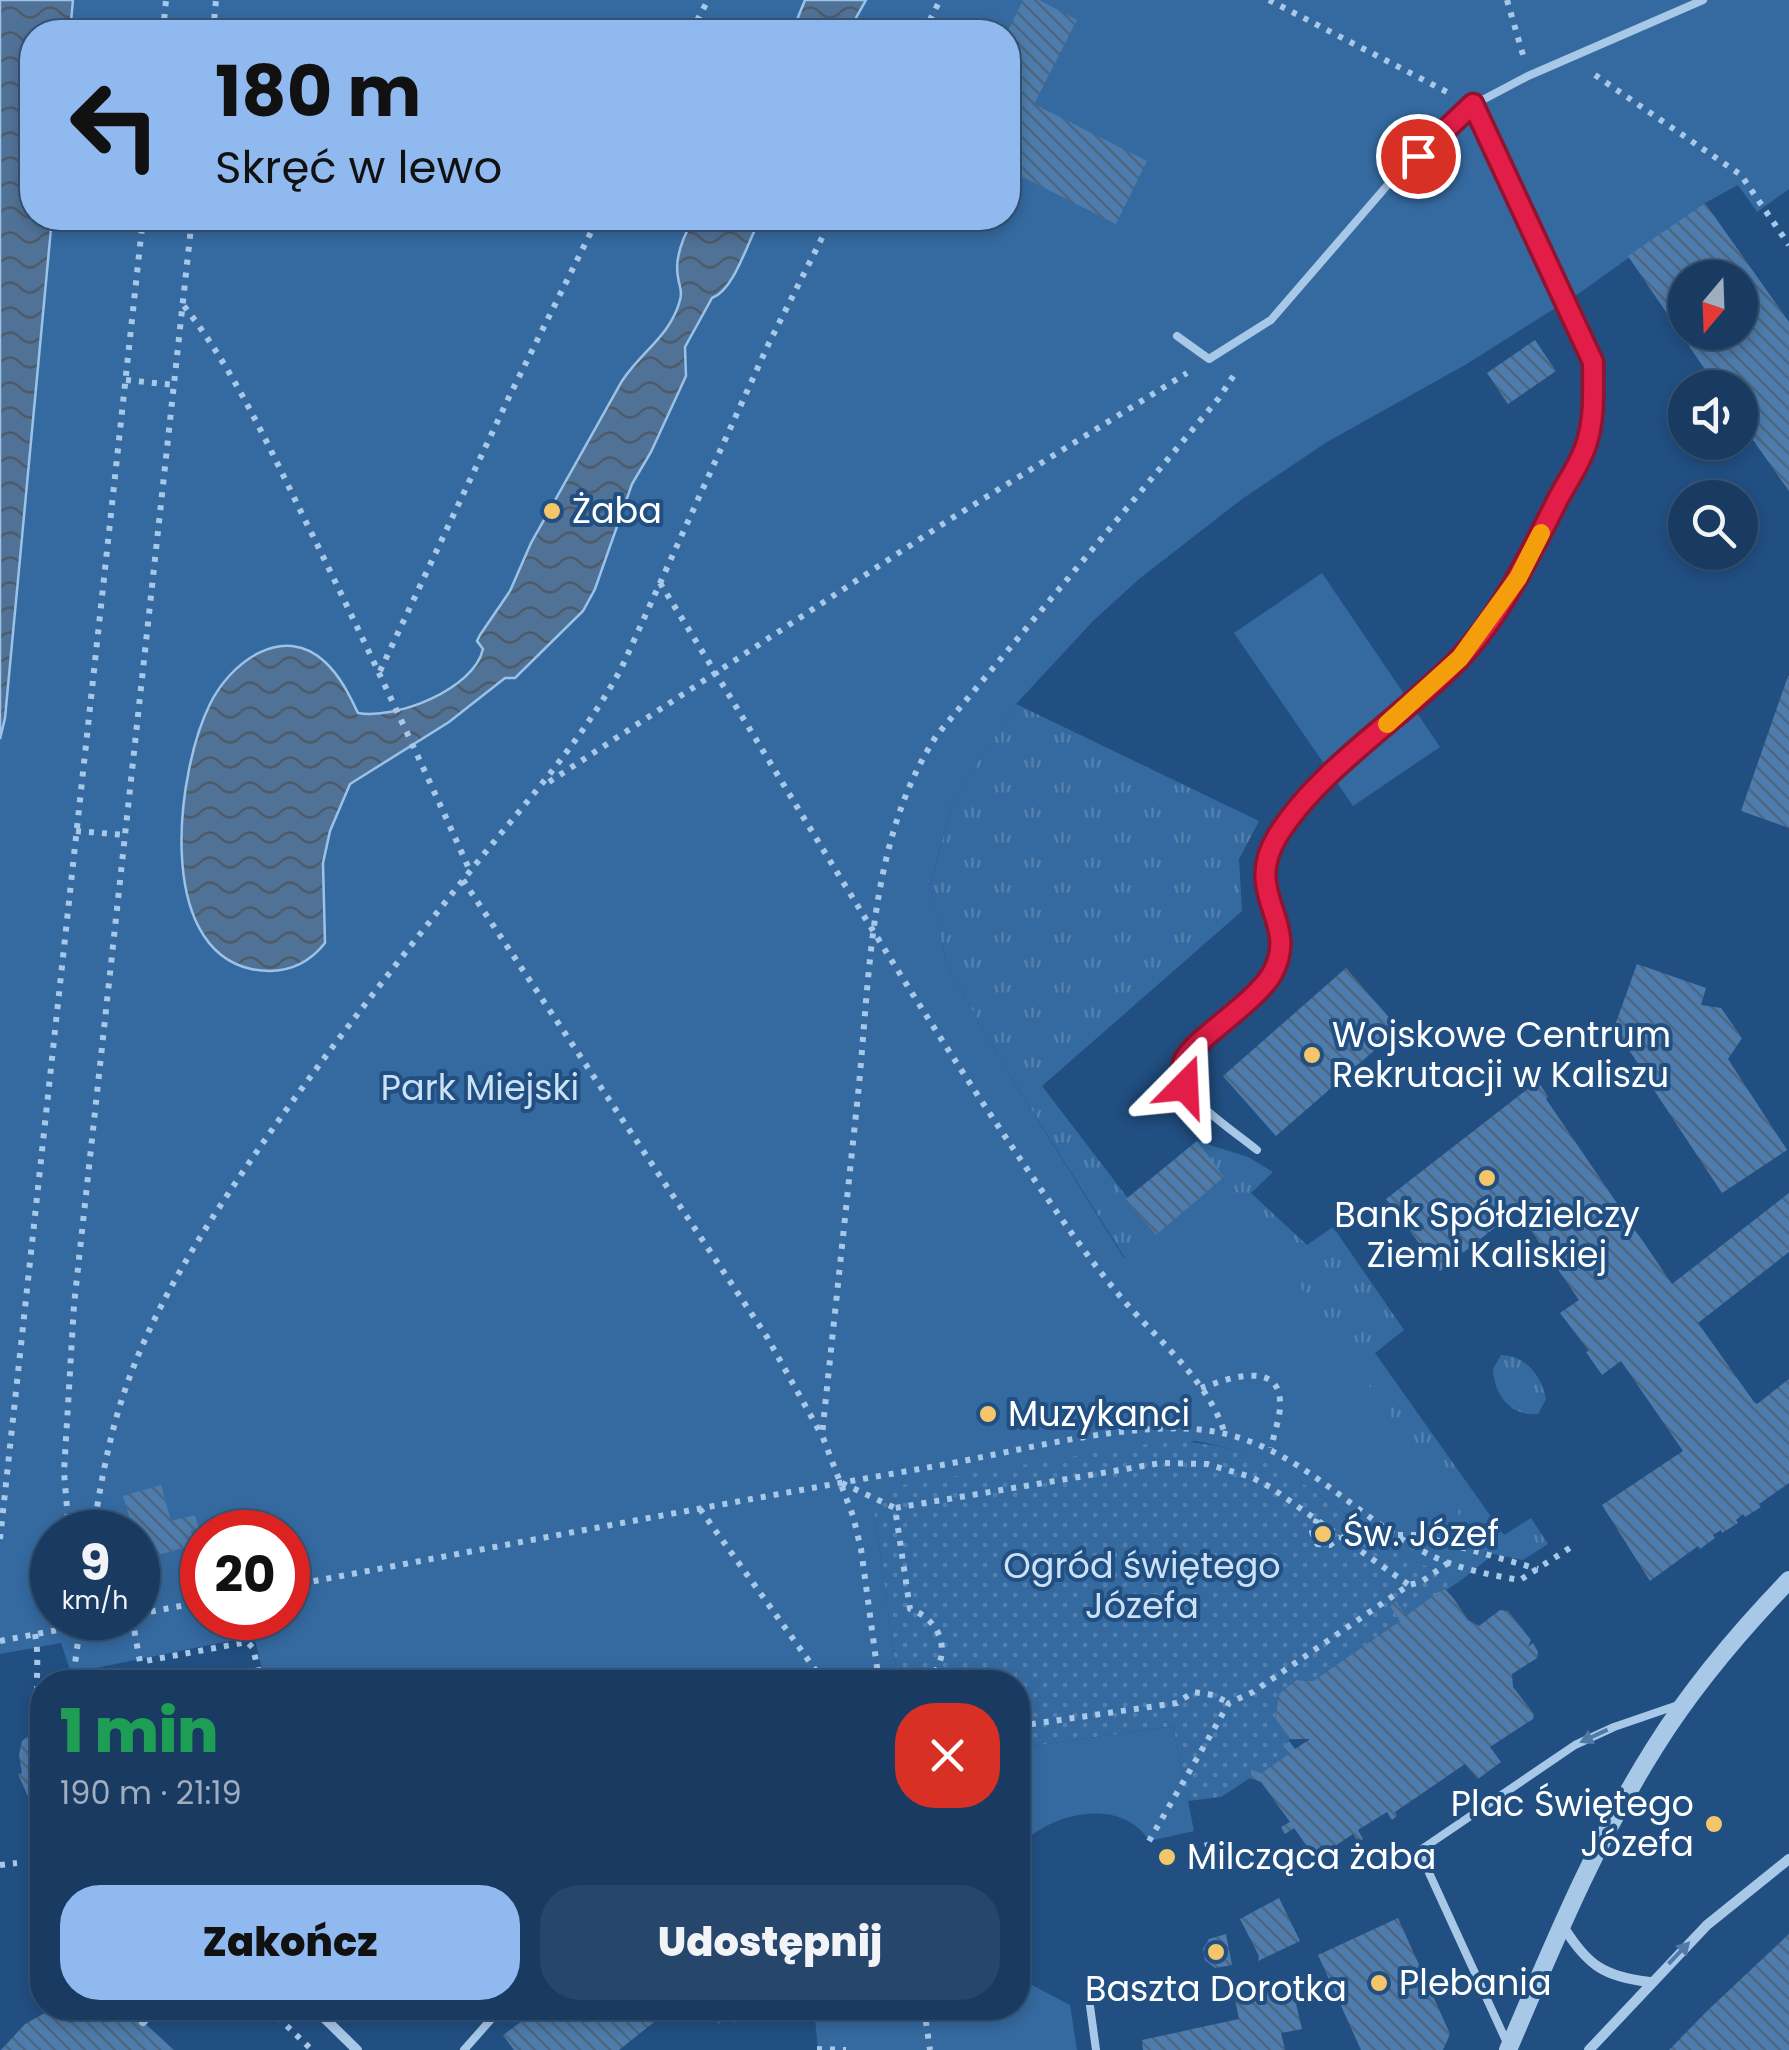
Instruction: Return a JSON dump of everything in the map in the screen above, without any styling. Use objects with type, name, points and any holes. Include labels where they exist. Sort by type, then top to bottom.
[{"type":"street","points":[[1508,2048],[1562,1925],[1630,1789],[1685,1702],[1789,1580]]},
{"type":"street","points":[[1588,2050],[1707,1925],[1789,1859]]},
{"type":"street","points":[[1562,1925],[1591,1963],[1624,1980],[1650,1982]]},
{"type":"street","points":[[326,2020],[357,2050]]},
{"type":"lane","points":[[1177,336],[1209,359],[1271,320],[1391,181],[1473,104],[1702,0]]},
{"type":"lane","points":[[1257,1150],[1194,1098],[1182,1074],[1188,1055],[1256,996],[1273,973],[1281,949],[1278,921],[1266,892],[1264,871],[1270,850],[1280,831],[1331,774],[1460,658],[1518,578],[1586,446],[1594,407],[1593,362],[1473,104]]},
{"type":"lane","points":[[1508,2048],[1419,1850],[1574,1745],[1614,1726],[1685,1702]]},
{"type":"lane","points":[[1090,2006],[1096,2050]]},
{"type":"lane","points":[[464,2050],[490,2020]]},
{"type":"path","points":[[1269,0],[1473,104]]},
{"type":"path","points":[[1508,0],[1528,76]]},
{"type":"path","points":[[1570,57],[1741,175],[1789,245]]},
{"type":"path","points":[[0,1538],[141,230]]},
{"type":"path","points":[[68,1510],[65,1454],[74,1305],[191,230]]},
{"type":"path","points":[[380,671],[500,414],[592,230]]},
{"type":"path","points":[[98,1510],[122,1397],[141,1351],[200,1238],[290,1104],[470,870],[544,785],[602,704],[769,342],[826,230]]},
{"type":"path","points":[[183,306],[240,389],[380,671],[470,870]]},
{"type":"path","points":[[544,785],[949,520],[1209,359]]},
{"type":"path","points":[[822,1435],[875,934],[883,879],[899,819],[926,753],[1240,367]]},
{"type":"path","points":[[125,380],[174,385]]},
{"type":"path","points":[[660,583],[875,934],[1060,1218],[1124,1301],[1201,1388],[1219,1414],[1225,1434]]},
{"type":"path","points":[[76,831],[125,836]]},
{"type":"path","points":[[463,880],[767,1337],[822,1435],[861,1549],[877,1670]]},
{"type":"path","points":[[1201,1388],[1247,1375],[1270,1381],[1280,1399],[1271,1448]]},
{"type":"path","points":[[310,1582],[1121,1433],[1184,1430],[1225,1434],[1271,1448],[1397,1535],[1449,1563],[1520,1580],[1576,1544]]},
{"type":"path","points":[[841,1482],[896,1508],[1137,1466],[1207,1464],[1251,1477],[1408,1585]]},
{"type":"path","points":[[896,1508],[910,1609],[928,1618],[941,1637],[943,1648],[936,1670]]},
{"type":"path","points":[[700,1509],[815,1670]]},
{"type":"path","points":[[1317,1520],[1312,1532],[1317,1544],[1330,1545],[1341,1537]]},
{"type":"path","points":[[1397,1535],[1418,1535],[1538,1569]]},
{"type":"path","points":[[1149,1841],[1229,1703],[1253,1692],[1408,1585],[1434,1575],[1449,1563]]},
{"type":"path","points":[[0,1640],[30,1635]]},
{"type":"path","points":[[35,1640],[38,1670]]},
{"type":"path","points":[[78,1640],[78,1670]]},
{"type":"path","points":[[137,1640],[140,1662],[247,1642],[253,1648],[258,1670]]},
{"type":"path","points":[[1030,1724],[1177,1703],[1193,1692],[1229,1703]]},
{"type":"path","points":[[1207,1842],[1212,1865]]},
{"type":"path","points":[[0,1865],[17,1863]]},
{"type":"path","points":[[281,2020],[312,2050]]},
{"type":"path","points":[[926,2020],[930,2050]]},
{"type":"path","points":[[818,2049],[846,2050]]},
{"type":"green space","name":"Park Miejski","points":[[73,0],[1789,0],[1789,189],[1757,212],[1738,185],[1705,203],[1581,292],[1465,365],[1327,442],[1242,499],[1139,579],[1093,621],[1016,704],[953,800],[930,885],[947,966],[1004,1066],[1124,1258],[1224,1177],[1489,1558],[1460,1581],[1397,1550],[1280,1470],[1227,1448],[1195,1441],[874,1511],[896,1670],[262,1670],[255,1640],[310,1640],[310,1510],[180,1510],[180,1640],[234,1640],[86,1670],[70,1670],[61,1643],[0,1654],[0,739],[51,230],[1020,230],[1020,20],[71,20]]},
{"type":"green space","points":[[1322,573],[1440,747],[1353,806],[1234,633]]},
{"type":"green space","points":[[1016,704],[1259,821],[1239,859],[1242,911],[1042,1086],[1156,1235],[1125,1258],[1004,1066],[947,966],[930,886],[953,800]]},
{"type":"green space","points":[[1197,1141],[1248,1157],[1273,1172],[1251,1193],[1307,1245],[1333,1227],[1404,1330],[1375,1353],[1504,1535],[1531,1518],[1548,1544],[1523,1560],[1484,1552]]},
{"type":"green space","points":[[1501,1355],[1525,1363],[1536,1375],[1546,1399],[1538,1414],[1512,1408],[1501,1395],[1493,1369]]},
{"type":"green space","name":"Ogród świętego Józefa","points":[[1164,1441],[1202,1443],[1264,1461],[1405,1555],[1460,1581],[1406,1616],[1395,1602],[1390,1606],[1400,1621],[1313,1681],[1296,1680],[1279,1694],[1275,1718],[1290,1739],[1283,1746],[1289,1754],[1261,1773],[1251,1771],[1250,1778],[1221,1797],[1188,1801],[1173,1726],[1030,1746],[1030,1670],[896,1670],[874,1511],[891,1487]]},
{"type":"green space","points":[[1173,1726],[1194,1831],[1149,1841],[1137,1827],[1121,1818],[1084,1814],[1046,1826],[1030,1836],[1030,1746]]},
{"type":"green space","points":[[1030,1983],[1070,2005],[1077,2050],[818,2050],[815,2020],[1030,2020]]},
{"type":"water","points":[[0,0],[73,0],[71,20],[20,20],[20,230],[51,230],[0,739]]},
{"type":"water","points":[[805,0],[866,0],[855,20],[797,20]]},
{"type":"water","points":[[688,230],[755,230],[728,285],[712,298],[685,347],[686,376],[632,484],[595,589],[583,611],[515,678],[505,678],[449,722],[350,784],[330,831],[323,863],[325,943],[318,951],[292,967],[273,971],[251,969],[220,954],[199,928],[187,893],[182,853],[189,770],[198,733],[219,689],[244,662],[259,653],[292,646],[309,651],[330,667],[358,713],[392,712],[412,706],[450,689],[465,677],[477,664],[483,649],[477,641],[480,635],[510,591],[531,543],[622,381],[676,312],[681,294],[677,269]]},
{"type":"building","points":[[1023,0],[1039,0],[1077,20],[1034,104],[1147,161],[1116,224],[1020,176],[1020,20],[1013,20]]},
{"type":"building","points":[[1705,203],[1745,260],[1668,260],[1668,315],[1628,256]]},
{"type":"building","points":[[1758,278],[1789,322],[1789,491],[1758,447],[1758,370],[1705,370],[1692,350],[1758,350]]},
{"type":"building","points":[[1535,340],[1556,371],[1508,404],[1487,373]]},
{"type":"building","points":[[1789,676],[1789,828],[1741,811]]},
{"type":"building","points":[[1637,964],[1706,988],[1701,1005],[1721,1008],[1742,1038],[1728,1059],[1787,1150],[1722,1193],[1648,1081],[1640,1087],[1630,1071],[1639,1065],[1614,1028]]},
{"type":"building","points":[[1346,968],[1399,1029],[1276,1136],[1223,1076]]},
{"type":"building","points":[[1538,1081],[1546,1099],[1672,1284],[1789,1193],[1789,1252],[1698,1323],[1757,1404],[1789,1379],[1789,1483],[1759,1504],[1761,1507],[1745,1517],[1743,1514],[1736,1520],[1738,1523],[1713,1535],[1715,1538],[1700,1549],[1698,1546],[1650,1581],[1602,1505],[1683,1451],[1621,1361],[1602,1375],[1586,1352],[1589,1351],[1560,1313],[1579,1300],[1517,1210],[1440,1271],[1386,1199]]},
{"type":"building","points":[[1197,1141],[1224,1177],[1156,1235],[1126,1199]]},
{"type":"building","points":[[161,1485],[171,1521],[180,1519],[180,1549],[160,1555],[160,1510],[127,1510],[123,1496]]},
{"type":"building","points":[[1446,1590],[1468,1620],[1479,1626],[1500,1610],[1508,1611],[1531,1640],[1528,1647],[1533,1643],[1537,1658],[1512,1674],[1513,1687],[1534,1714],[1533,1719],[1490,1747],[1501,1762],[1478,1779],[1465,1764],[1395,1812],[1397,1816],[1392,1820],[1387,1812],[1358,1830],[1363,1839],[1358,1842],[1353,1834],[1320,1856],[1318,1864],[1311,1862],[1313,1855],[1294,1828],[1285,1834],[1281,1827],[1290,1822],[1261,1782],[1250,1778],[1251,1770],[1261,1773],[1289,1754],[1283,1746],[1289,1741],[1295,1749],[1310,1739],[1290,1739],[1275,1718],[1279,1694],[1296,1680],[1313,1681],[1400,1621],[1390,1606],[1396,1601],[1406,1616]]},
{"type":"building","points":[[30,1734],[30,1801],[18,1774],[22,1773],[22,1741]]},
{"type":"building","points":[[1279,1898],[1300,1941],[1258,1961],[1240,1919]]},
{"type":"building","name":"Plebania","points":[[1398,1918],[1450,2034],[1443,2050],[1361,2050],[1318,1955]]},
{"type":"building","name":"Baszta Dorotka","points":[[1226,1934],[1232,1965],[1215,1968],[1205,1960],[1203,1949],[1209,1939]]},
{"type":"building","points":[[1789,1934],[1789,2050],[1669,2050],[1708,2010]]},
{"type":"building","points":[[1276,1991],[1278,1999],[1286,1994],[1295,2000],[1302,2029],[1281,2033],[1285,2050],[1143,2050],[1142,2040],[1239,2019],[1235,1999]]},
{"type":"building","points":[[32,2020],[70,2023],[141,2020],[174,2050],[1,2050]]},
{"type":"building","points":[[524,2020],[657,2020],[619,2050],[514,2050],[503,2035]]},
{"type":"slow traffic","points":[[1387,724],[1460,658],[1518,578],[1541,533]]},
{"type":"place","name":"Żaba","points":[[552,511]]},
{"type":"place","name":"Wojskowe Centrum Rekrutacji w Kaliszu","points":[[1312,1055]]},
{"type":"place","name":"Bank Spółdzielczy Ziemi Kaliskiej","points":[[1487,1178]]},
{"type":"place","name":"Muzykanci","points":[[988,1414]]},
{"type":"place","name":"Św. Józef","points":[[1323,1534]]},
{"type":"place","name":"Plac Świętego Józefa","points":[[1714,1824]]},
{"type":"place","name":"Milcząca żaba","points":[[1167,1857]]},
{"type":"place","name":"Baszta Dorotka","points":[[1216,1952]]},
{"type":"place","name":"Plebania","points":[[1379,1983]]},
{"type":"route","points":[[1185,1086],[1183,1063],[1188,1055],[1256,996],[1273,973],[1281,949],[1278,921],[1266,892],[1264,871],[1280,831],[1331,774],[1460,658],[1518,578],[1586,446],[1594,407],[1593,362],[1473,104],[1418,156]]}]
